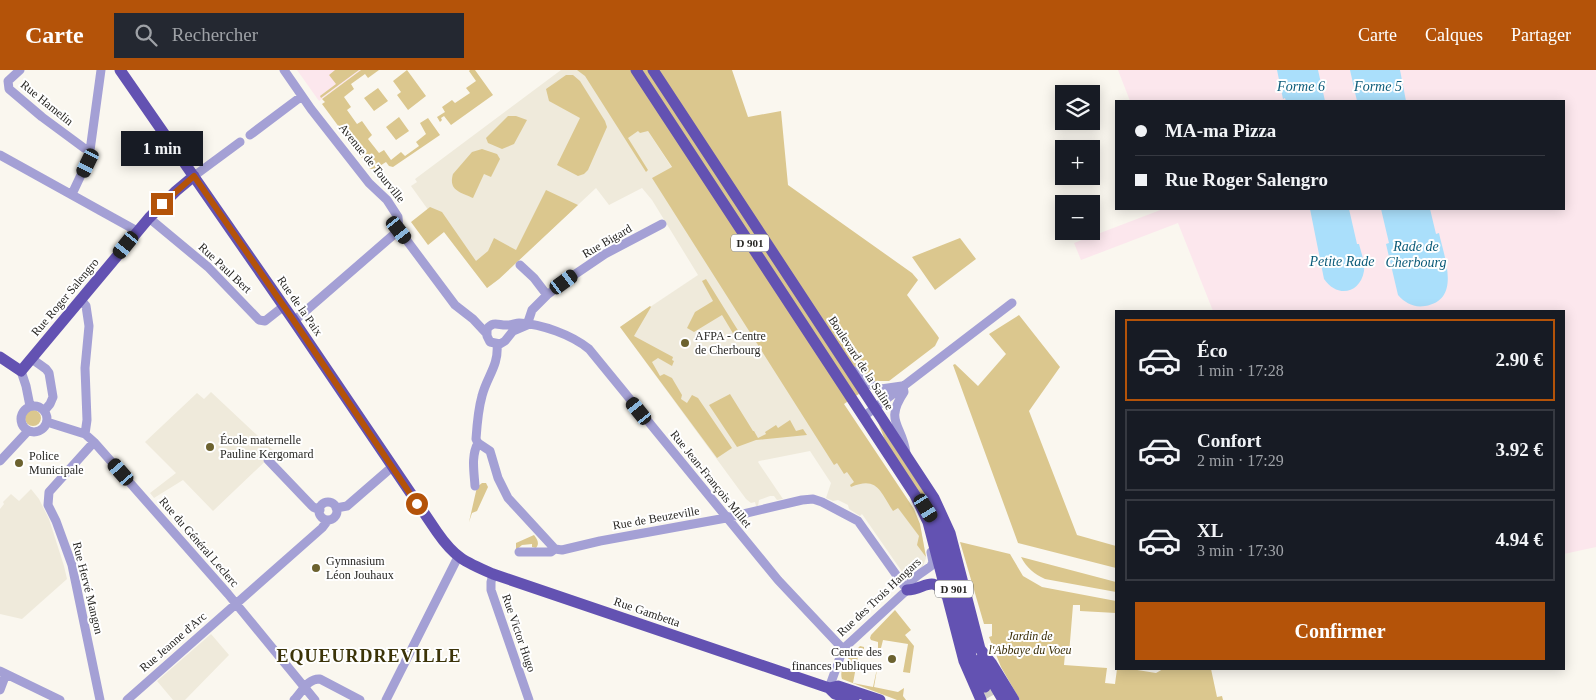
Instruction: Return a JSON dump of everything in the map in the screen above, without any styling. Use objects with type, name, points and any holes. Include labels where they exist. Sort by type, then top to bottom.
[{"type":"main road","name":"Rue de la Paix","points":[[120,70],[284,306],[448,549],[458,557]]},
{"type":"main road","name":"D 901","points":[[636,70],[915,496],[928,522],[946,595],[957,617],[984,687]]},
{"type":"main road","name":"Boulevard de la Saline","points":[[653,70],[934,498],[950,533],[980,648],[992,664],[1004,694]]},
{"type":"main road","name":"Rue Roger Salengro","points":[[20,371],[149,218],[194,176]]},
{"type":"main road","points":[[0,357],[20,371]]},
{"type":"main road","name":"D 901","points":[[915,496],[926,508],[940,533],[964,661],[981,700]]},
{"type":"main road","name":"Rue Gambetta","points":[[458,557],[493,574],[829,688]]},
{"type":"main road","points":[[907,590],[916,589],[930,582],[936,584],[946,595]]},
{"type":"main road","points":[[829,688],[838,686],[880,700]]},
{"type":"main road","points":[[829,688],[835,694],[854,700]]},
{"type":"main road","name":"D 901","points":[[1004,694],[1014,700]]},
{"type":"street","name":"Rue Hamelin","points":[[20,70],[8,81],[8,88],[42,117],[84,148],[90,150]]},
{"type":"street","points":[[72,194],[88,163],[101,70]]},
{"type":"street","name":"Avenue de Tourville","points":[[284,70],[369,183],[387,200],[398,217],[399,230],[455,305],[473,319],[486,333]]},
{"type":"street","points":[[250,135],[302,96]]},
{"type":"street","points":[[194,176],[240,142]]},
{"type":"street","points":[[0,155],[138,231]]},
{"type":"street","name":"Rue Paul Bert","points":[[149,218],[208,267],[260,320],[265,321],[284,306]]},
{"type":"street","name":"Rue Bigard","points":[[527,325],[530,314],[547,296],[606,254],[662,224]]},
{"type":"street","points":[[294,321],[399,230]]},
{"type":"street","points":[[520,265],[534,278],[547,296]]},
{"type":"street","points":[[81,300],[86,306],[89,326],[85,368],[87,420],[84,434]]},
{"type":"street","points":[[863,417],[1012,303]]},
{"type":"street","name":"Avenue de Tourville","points":[[473,319],[492,324]]},
{"type":"street","points":[[506,339],[508,333],[503,325],[498,323],[492,324],[488,328],[486,333],[490,342],[497,344],[502,343],[506,339],[513,331],[527,325]]},
{"type":"street","name":"Rue Jean-François Millet","points":[[503,325],[519,323],[569,336],[589,349],[778,580],[843,649]]},
{"type":"street","points":[[475,486],[474,450],[478,443],[479,407],[497,359],[497,344]]},
{"type":"street","points":[[32,359],[49,373],[53,397],[44,411]]},
{"type":"street","points":[[847,366],[867,383],[880,389],[903,386]]},
{"type":"street","points":[[20,371],[26,386],[30,406]]},
{"type":"street","points":[[903,386],[904,392],[897,403],[894,417],[904,440],[906,456]]},
{"type":"street","points":[[30,406],[38,406],[44,411],[47,422],[40,432],[24,429],[20,420],[23,411],[30,406]]},
{"type":"street","name":"Rue du Général Leclerc","points":[[47,422],[84,434],[94,442],[236,604],[315,700]]},
{"type":"street","points":[[0,461],[28,431]]},
{"type":"street","name":"Rue Hervé Mangon","points":[[94,442],[49,492],[48,505],[72,565],[100,700]]},
{"type":"street","points":[[478,443],[490,451],[498,478],[508,498],[555,549]]},
{"type":"street","points":[[268,460],[313,507],[320,510]]},
{"type":"street","points":[[336,508],[347,506],[392,467]]},
{"type":"street","name":"Rue de Beuzeville","points":[[519,552],[551,552],[555,549],[562,550],[600,541],[726,518],[802,500],[813,500],[822,502],[860,522],[907,590]]},
{"type":"street","points":[[327,502],[332,503],[336,508],[335,516],[328,520],[321,515],[322,505],[327,502]]},
{"type":"street","name":"Rue Jeanne d'Arc","points":[[127,700],[322,528],[328,520]]},
{"type":"street","name":"Rue des Trois Hangars","points":[[829,688],[843,649],[907,590],[909,583],[931,566],[933,562],[928,522]]},
{"type":"street","points":[[386,700],[458,557]]},
{"type":"street","name":"Rue Victor Hugo","points":[[493,574],[490,582],[491,590],[529,700]]},
{"type":"street","points":[[0,690],[3,672],[60,700]]},
{"type":"street","points":[[294,700],[306,688],[310,680],[320,679],[360,700]]},
{"type":"shaded area","points":[[297,70],[361,70],[319,101]]},
{"type":"shaded area","points":[[561,70],[608,70],[875,478],[915,515],[920,524],[926,558],[923,566],[905,576],[862,514],[860,516],[849,509],[848,505],[838,500],[833,501],[826,498],[831,483],[810,451],[759,461],[783,499],[777,500],[774,496],[770,496],[759,500],[758,506],[756,506],[755,502],[751,503],[746,499],[620,327],[698,275],[652,200],[642,188],[609,205],[596,188],[487,288],[444,232],[411,186],[417,182],[415,179]]},
{"type":"shaded area","points":[[1118,70],[1596,70],[1596,547],[1565,554],[1565,310],[1213,310],[1178,223],[1081,260],[1074,243],[1082,240],[1100,240],[1100,233],[1160,210],[1565,210],[1565,100],[1130,100]]},
{"type":"shaded area","name":"École maternelle Pauline Kergomard","points":[[211,392],[275,452],[213,511],[183,480],[154,498],[150,493],[176,473],[145,442],[197,393],[204,399]]},
{"type":"shaded area","points":[[31,489],[39,499],[49,519],[67,579],[22,619],[0,614],[0,509],[4,504],[3,502],[11,494],[19,501]]},
{"type":"shaded area","points":[[211,634],[229,655],[185,700],[173,700],[157,681]]},
{"type":"green space","points":[[335,70],[359,70],[321,98],[320,96],[336,84],[329,75]]},
{"type":"green space","points":[[361,70],[379,70],[368,78],[365,74],[351,84],[354,89],[344,97],[351,107],[347,110],[357,124],[362,121],[372,135],[368,139],[379,153],[384,150],[391,160],[401,152],[405,156],[419,146],[416,142],[426,134],[420,123],[428,118],[440,135],[393,167],[389,166],[386,162],[375,169],[370,169],[322,104],[325,102],[322,99]]},
{"type":"green space","points":[[407,70],[426,96],[408,110],[397,95],[401,92],[393,81]]},
{"type":"green space","points":[[470,70],[475,70],[493,95],[451,125],[444,116],[440,122],[437,117],[445,112],[442,107],[452,100],[455,103],[470,93],[466,88],[476,81]]},
{"type":"green space","points":[[577,70],[732,70],[748,117],[781,111],[788,185],[912,273],[918,280],[907,295],[939,338],[935,346],[889,381],[878,381],[844,404],[914,509],[920,524],[926,557],[917,545],[919,536],[898,508],[893,511],[877,487],[867,483],[851,487],[850,485],[854,482],[847,472],[844,474],[837,463],[834,465],[652,178],[672,167],[648,131],[640,133],[638,131],[628,138],[648,170],[646,172],[585,76]]},
{"type":"green space","points":[[566,75],[573,75],[580,81],[607,127],[588,170],[578,176],[557,165],[580,118],[549,101],[546,89]]},
{"type":"green space","points":[[378,88],[388,101],[374,111],[364,98]]},
{"type":"green space","points":[[508,116],[516,116],[527,120],[514,144],[502,149],[488,143],[486,138]]},
{"type":"green space","points":[[399,117],[409,131],[396,140],[386,127]]},
{"type":"green space","points":[[482,149],[497,154],[500,159],[491,177],[484,174],[473,198],[454,187],[452,184],[453,174],[472,152]]},
{"type":"green space","points":[[546,190],[578,205],[487,288],[444,232],[428,245],[411,222],[430,207],[442,212],[476,261],[488,251],[494,238],[516,250]]},
{"type":"green space","points":[[960,238],[976,259],[935,290],[912,257]]},
{"type":"green space","points":[[706,279],[739,332],[734,335],[722,315],[694,332],[687,328],[695,312],[713,301],[702,281]]},
{"type":"green space","points":[[650,306],[634,336],[673,357],[672,366],[658,358],[652,362],[660,376],[664,374],[672,378],[682,395],[681,399],[687,403],[692,395],[698,398],[732,448],[717,458],[620,327]]},
{"type":"green space","points":[[1019,315],[1060,367],[1029,411],[1077,535],[1115,546],[1115,568],[1018,543],[953,365],[955,364],[978,386],[1006,354],[989,334]]},
{"type":"green space","points":[[730,394],[758,438],[776,425],[778,428],[790,420],[796,431],[803,429],[807,435],[756,440],[737,447],[709,405]]},
{"type":"green space","points":[[30,410],[36,410],[41,415],[39,424],[30,426],[25,421],[25,415]]},
{"type":"green space","points":[[878,422],[922,489],[938,516],[937,520],[886,443]]},
{"type":"green space","points":[[482,483],[486,483],[488,487],[477,511],[472,513],[469,522],[477,487]]},
{"type":"green space","points":[[534,535],[538,543],[536,548],[532,547],[532,544],[522,545],[516,550],[516,543]]},
{"type":"green space","name":"Jardin de l'Abbaye du Voeu","points":[[960,542],[1010,554],[1023,576],[1042,587],[1115,601],[1115,613],[1080,611],[1080,605],[1073,605],[1069,654],[1065,654],[1064,665],[1107,668],[1105,683],[1115,684],[1117,670],[1137,670],[1156,673],[1161,670],[1211,670],[1217,697],[1222,696],[1223,700],[1020,700],[1001,667],[989,637],[992,636],[992,624],[984,624]]},
{"type":"green space","points":[[1021,557],[1115,582],[1115,592],[1045,579],[1037,575]]},
{"type":"green space","points":[[895,610],[911,630],[905,635],[914,646],[910,673],[903,672],[908,644],[883,640],[881,648],[878,648],[878,642],[870,638]]},
{"type":"green space","points":[[860,646],[864,647],[864,652],[859,651],[853,683],[873,687],[878,664],[874,687],[898,692],[904,688],[903,696],[906,700],[897,700],[842,679],[841,674],[844,665]]},
{"type":"water","name":"Forme 6","points":[[1277,70],[1318,70],[1325,100],[1283,99]]},
{"type":"water","name":"Forme 5","points":[[1350,70],[1400,70],[1406,100],[1357,100]]},
{"type":"water","name":"Rade de Cherbourg","points":[[1310,210],[1349,210],[1357,244],[1359,244],[1363,257],[1364,271],[1362,279],[1353,289],[1341,291],[1329,285],[1324,279]]},
{"type":"water","name":"Rade de Cherbourg","points":[[1381,210],[1430,210],[1436,234],[1439,233],[1447,265],[1447,287],[1444,295],[1436,302],[1425,306],[1413,306],[1398,295],[1386,244],[1389,243]]},
{"type":"tunnel","points":[[985,687],[992,700]]},
{"type":"place","name":"AFPA - Centre de Cherbourg","points":[[685,343]]},
{"type":"place","name":"École maternelle Pauline Kergomard","points":[[210,447]]},
{"type":"place","name":"Police Municipale","points":[[19,463]]},
{"type":"place","name":"Gymnasium Léon Jouhaux","points":[[316,568]]},
{"type":"place","name":"Centre des finances Publiques","points":[[892,659]]},
{"type":"district","name":"EQUEURDREVILLE","points":[[369,656]]},
{"type":"route","points":[[162,204],[194,176],[417,504]]},
{"type":"water label","name":"Petite Rade","points":[[1342,261]]}]
